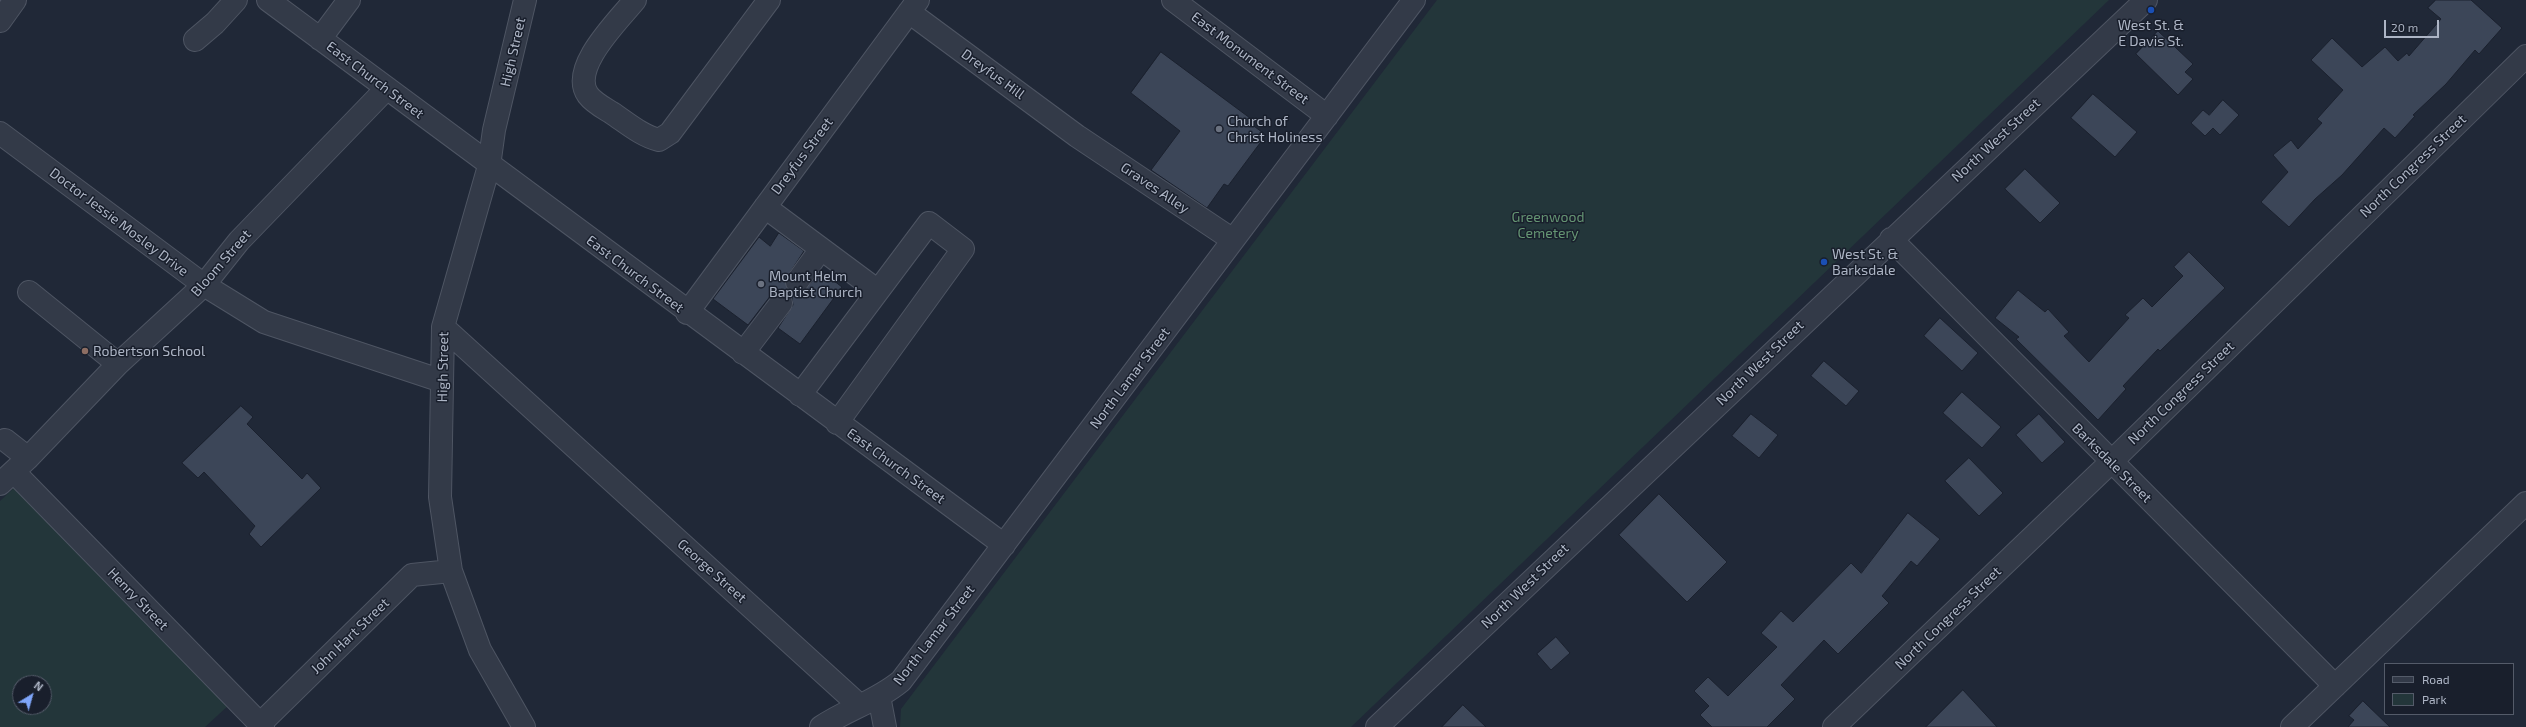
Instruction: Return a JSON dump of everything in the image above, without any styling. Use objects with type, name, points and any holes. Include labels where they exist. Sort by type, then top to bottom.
[{"type":"street","points":[[0,21],[15,0]]},
{"type":"street","points":[[195,40],[215,24],[236,0]]},
{"type":"street","name":"East Church Street","points":[[268,0],[488,166],[1004,545]]},
{"type":"street","points":[[320,39],[350,0]]},
{"type":"street","name":"High Street","points":[[524,727],[480,650],[451,571],[440,497],[443,327],[488,166],[494,130],[525,0]]},
{"type":"street","points":[[635,0],[590,57],[582,78],[588,94],[599,105],[648,137],[660,140],[670,133],[769,0]]},
{"type":"street","name":"North Lamar Street","points":[[820,727],[878,696],[901,681],[1414,0]]},
{"type":"street","name":"North West Street","points":[[1377,727],[1891,239],[2146,0]]},
{"type":"street","name":"East Monument Street","points":[[1178,1],[1327,116]]},
{"type":"street","name":"Dreyfus Hill","points":[[914,6],[1077,136]]},
{"type":"street","name":"Dreyfus Street","points":[[687,313],[914,6]]},
{"type":"street","name":"North Congress Street","points":[[1834,727],[2111,462],[2526,56]]},
{"type":"street","name":"Bloom Street","points":[[14,471],[118,364],[204,285],[239,241],[386,88]]},
{"type":"street","name":"Doctor Jessie Mosley Drive","points":[[0,133],[204,285],[264,322],[442,381]]},
{"type":"street","name":"Graves Alley","points":[[1077,136],[1234,240]]},
{"type":"street","points":[[765,207],[878,291]]},
{"type":"street","points":[[800,396],[929,223],[963,249],[837,423]]},
{"type":"street","name":"Barksdale Street","points":[[1891,239],[2335,686]]},
{"type":"street","points":[[797,282],[821,249]]},
{"type":"street","points":[[29,292],[118,364]]},
{"type":"street","points":[[743,353],[781,303]]},
{"type":"street","name":"George Street","points":[[443,327],[566,437],[859,705]]},
{"type":"street","name":"Henry Street","points":[[5,440],[14,471],[261,725]]},
{"type":"street","points":[[2301,724],[2335,686],[2526,503]]},
{"type":"street","name":"John Hart Street","points":[[261,725],[412,574],[451,571]]},
{"type":"street","points":[[878,696],[885,727]]},
{"type":"green space","name":"Greenwood Cemetery","points":[[1437,0],[2109,0],[1351,727],[900,727],[901,709]]},
{"type":"green space","points":[[18,484],[230,704],[205,727],[0,727],[0,501]]},
{"type":"building","points":[[2436,0],[2471,0],[2502,28],[2479,54],[2475,50],[2446,84],[2413,115],[2415,116],[2395,138],[2384,128],[2342,175],[2315,199],[2289,227],[2261,202],[2288,172],[2273,155],[2291,140],[2298,149],[2322,123],[2317,119],[2343,90],[2311,60],[2332,38],[2362,67],[2385,47],[2398,61],[2407,53],[2409,56],[2441,19],[2428,8]]},
{"type":"building","points":[[2158,31],[2193,64],[2185,72],[2193,79],[2178,95],[2136,54]]},
{"type":"building","name":"Church of Christ Holiness","points":[[1161,52],[1254,121],[1251,124],[1266,135],[1228,186],[1224,184],[1207,208],[1151,170],[1180,131],[1131,93]]},
{"type":"building","points":[[2093,94],[2137,132],[2115,157],[2071,118]]},
{"type":"building","points":[[2223,100],[2239,115],[2220,135],[2213,128],[2205,136],[2191,123],[2203,110],[2209,115]]},
{"type":"building","points":[[2025,169],[2060,203],[2040,223],[2005,189]]},
{"type":"building","name":"Mount Helm Baptist Church","points":[[779,233],[804,251],[785,280],[789,292],[795,294],[802,293],[821,271],[842,287],[800,344],[778,328],[793,305],[792,298],[788,293],[777,291],[771,295],[748,325],[713,299],[759,237],[770,246]]},
{"type":"building","points":[[2189,252],[2225,288],[2160,351],[2158,349],[2123,386],[2126,389],[2098,420],[2016,339],[2019,337],[1995,318],[2018,290],[2045,312],[2048,309],[2069,332],[2064,336],[2089,362],[2129,318],[2125,315],[2143,298],[2152,307],[2183,276],[2174,267]]},
{"type":"building","points":[[1940,318],[1978,353],[1962,371],[1924,336]]},
{"type":"building","points":[[1824,361],[1859,391],[1846,406],[1811,376]]},
{"type":"building","points":[[1962,392],[2001,427],[1982,448],[1943,413]]},
{"type":"building","points":[[241,406],[253,417],[247,424],[302,479],[307,473],[321,488],[261,547],[249,534],[255,526],[204,472],[198,478],[182,463]]},
{"type":"building","points":[[1751,414],[1778,435],[1759,458],[1732,436]]},
{"type":"building","points":[[2039,414],[2065,442],[2042,463],[2016,435]]},
{"type":"building","points":[[1969,458],[2003,493],[1979,516],[1945,481]]},
{"type":"building","points":[[1659,494],[1727,562],[1687,602],[1619,535]]},
{"type":"building","points":[[1908,513],[1940,539],[1917,566],[1911,561],[1882,596],[1889,603],[1838,654],[1824,640],[1781,685],[1795,699],[1767,727],[1712,727],[1700,715],[1709,706],[1694,691],[1708,677],[1728,696],[1777,647],[1761,633],[1781,611],[1793,622],[1851,563],[1861,573]]},
{"type":"building","points":[[1556,637],[1570,653],[1551,670],[1537,654]]},
{"type":"building","points":[[1963,690],[1997,727],[1926,727]]},
{"type":"building","points":[[2363,701],[2390,727],[2348,727],[2354,720],[2349,716]]},
{"type":"building","points":[[1463,705],[1486,727],[1442,727]]},
{"type":"place","name":"West St. & E Davis St.","points":[[2151,10]]},
{"type":"place","name":"Church of Christ Holiness","points":[[1219,129]]},
{"type":"place","name":"West St. & Barksdale","points":[[1824,262]]},
{"type":"place","name":"Mount Helm Baptist Church","points":[[761,284]]},
{"type":"place","name":"Robertson School","points":[[85,351]]}]
